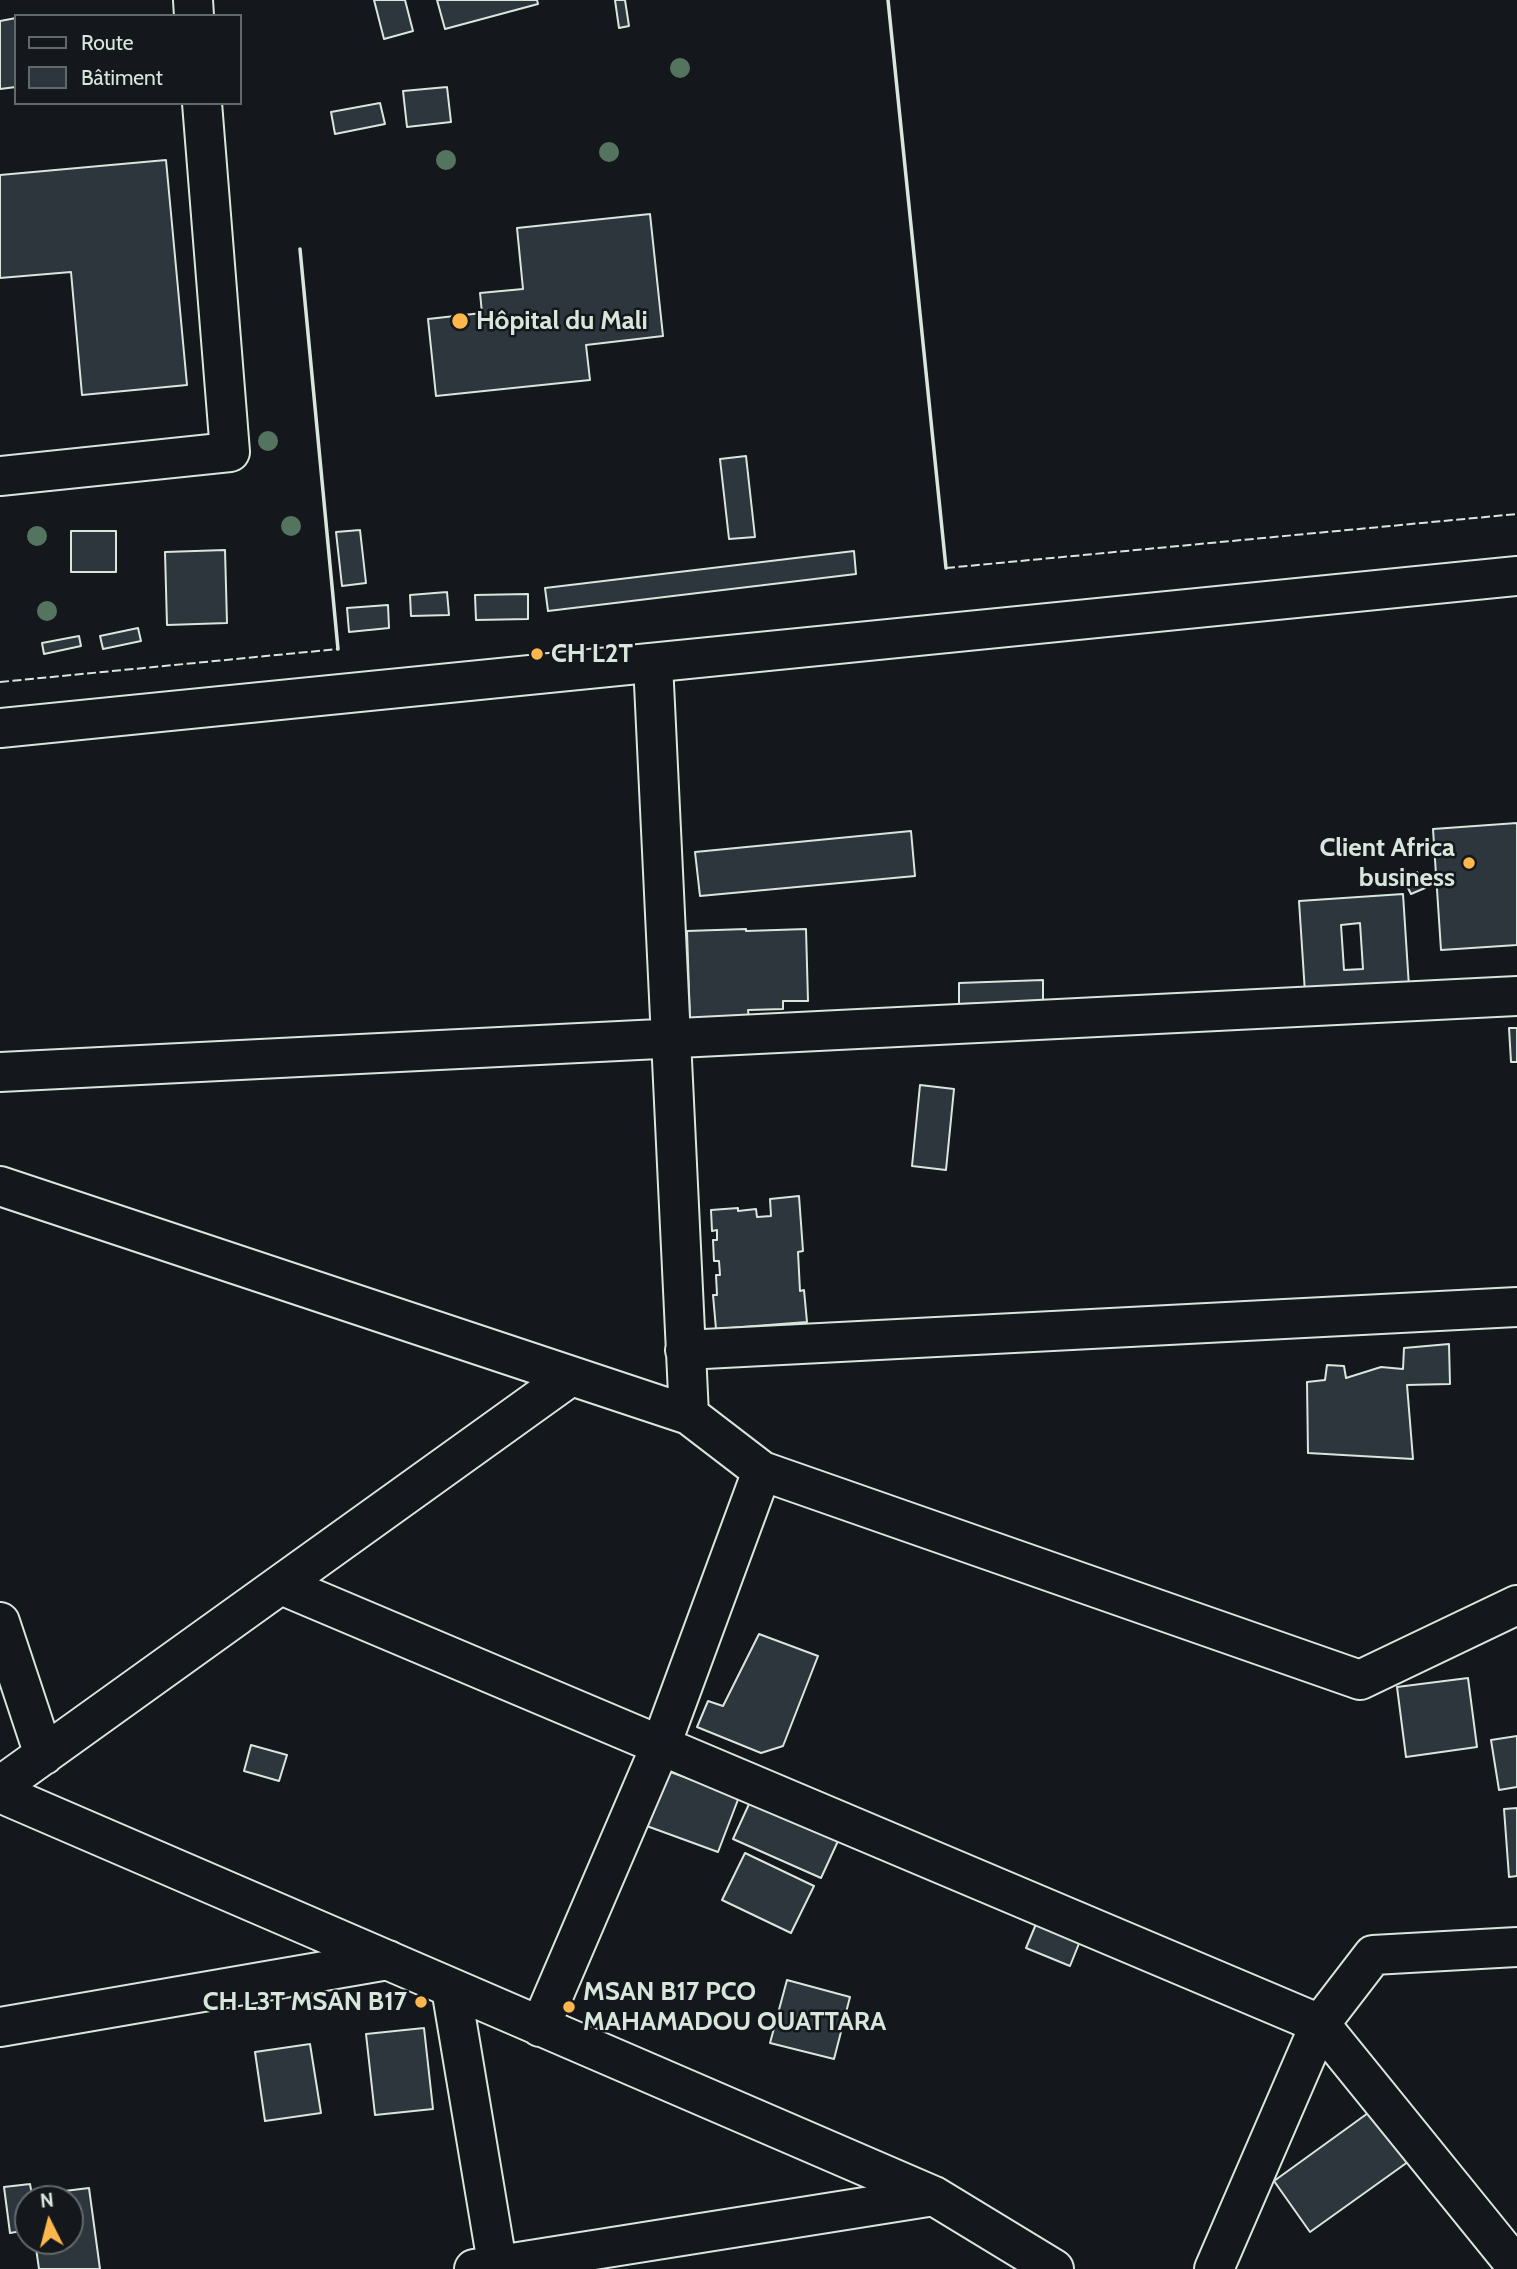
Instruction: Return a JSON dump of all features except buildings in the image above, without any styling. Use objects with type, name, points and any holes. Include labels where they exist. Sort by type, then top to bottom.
[{"type":"street","points":[[0,476],[230,452],[202,105]]},
{"type":"street","points":[[0,728],[1517,576]]},
{"type":"street","points":[[653,663],[689,1415]]},
{"type":"street","points":[[0,1072],[1517,996]]},
{"type":"street","points":[[0,1186],[689,1415],[762,1471],[1360,1680],[1517,1605]]},
{"type":"street","points":[[685,1350],[1517,1307]]},
{"type":"street","points":[[0,1786],[571,1376]]},
{"type":"street","points":[[540,2027],[661,1745],[762,1471]]},
{"type":"street","points":[[281,1585],[1320,2024],[1512,2255]]},
{"type":"street","points":[[0,1622],[44,1755]]},
{"type":"street","points":[[0,1793],[934,2196],[1054,2269]]},
{"type":"street","points":[[1214,2269],[1320,2024],[1373,1955],[1517,1947]]},
{"type":"street","points":[[0,2027],[388,1960]]},
{"type":"street","points":[[451,1988],[490,2268],[934,2196]]},
{"type":"fence","points":[[946,568],[1517,514]]},
{"type":"fence","points":[[0,682],[338,649]]},
{"type":"wall","points":[[888,0],[946,568]]},
{"type":"wall","points":[[300,249],[338,649]]},
{"type":"place","name":"Hôpital du Mali","points":[[460,321]]},
{"type":"place","name":"CH L2T","points":[[537,654]]},
{"type":"place","name":"Client Africa business","points":[[1469,863]]},
{"type":"place","name":"CH L3T MSAN B17","points":[[421,2002]]},
{"type":"place","name":"MSAN B17 PCO MAHAMADOU OUATTARA","points":[[569,2007]]}]
